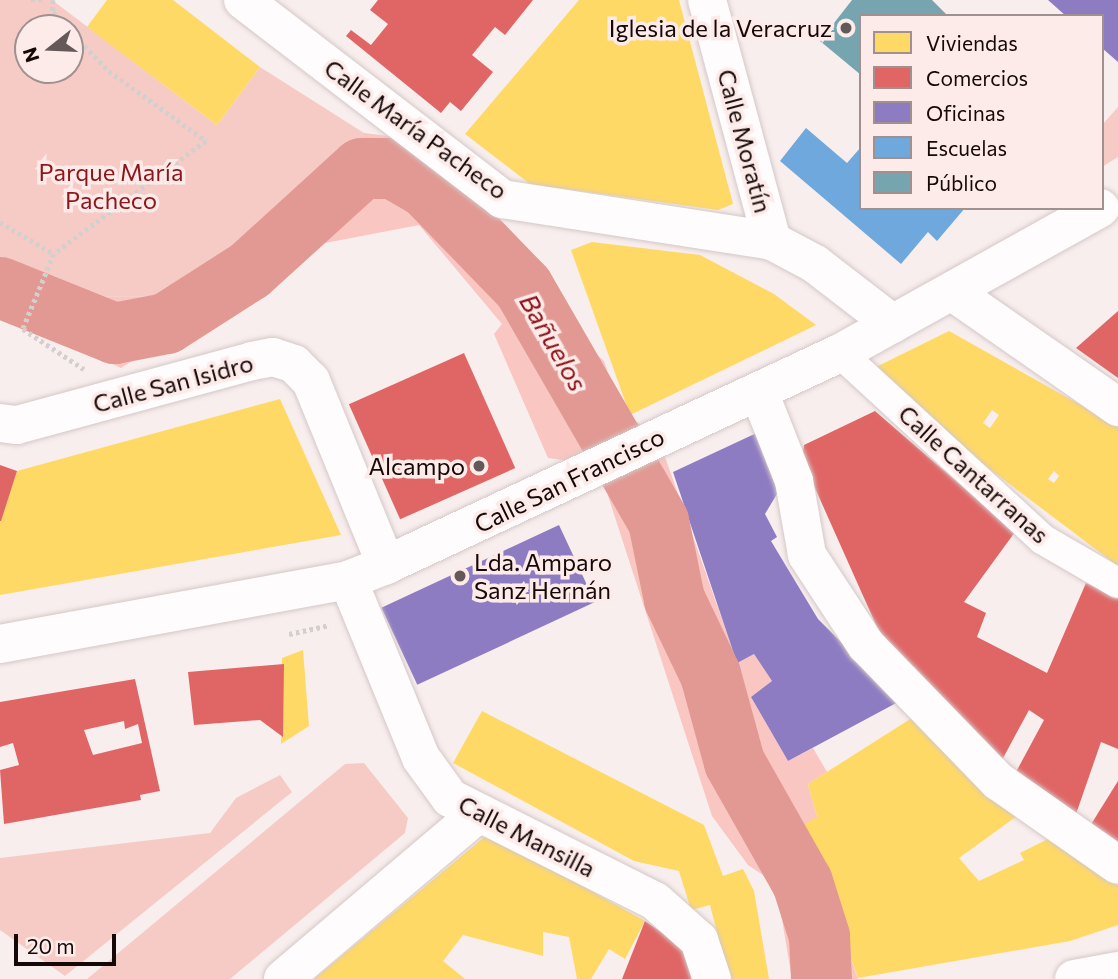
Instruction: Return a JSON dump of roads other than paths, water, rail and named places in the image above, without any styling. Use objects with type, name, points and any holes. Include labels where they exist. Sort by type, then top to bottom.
[{"type":"street","name":"Calle María Pacheco","points":[[243,0],[502,199],[772,241],[815,264],[893,324]]},
{"type":"street","name":"Calle Moratín","points":[[707,0],[772,241]]},
{"type":"street","name":"Calle San Francisco","points":[[0,644],[348,580],[386,565],[840,353],[954,293],[1098,210]]},
{"type":"street","points":[[954,293],[1118,407]]},
{"type":"street","name":"Calle Cantarranas","points":[[840,353],[1042,539],[1118,583]]},
{"type":"street","name":"Calle San Isidro","points":[[0,423],[16,425],[253,360],[294,364],[311,381],[386,565]]},
{"type":"street","points":[[759,392],[794,481],[807,555],[866,645],[998,781],[1118,866]]},
{"type":"street","name":"Calle Mansilla","points":[[348,580],[421,758],[450,798],[655,901],[699,940],[712,979]]},
{"type":"street","points":[[283,979],[479,813]]},
{"type":"street","points":[[1074,979],[1118,971]]},
{"type":"waterway","name":"Bañuelos","points":[[0,287],[114,333],[166,323],[249,270],[361,168],[393,168],[426,187],[523,287],[658,521],[674,599],[710,674],[734,762],[802,882],[819,936],[821,979]]},
{"type":"place","name":"Iglesia de la Veracruz","points":[[846,28]]},
{"type":"place","name":"Alcampo","points":[[479,466]]},
{"type":"place","name":"Lda. Amparo Sanz Hernán","points":[[460,576]]},
{"type":"park label","name":"Parque María Pacheco","points":[[111,186]]}]
